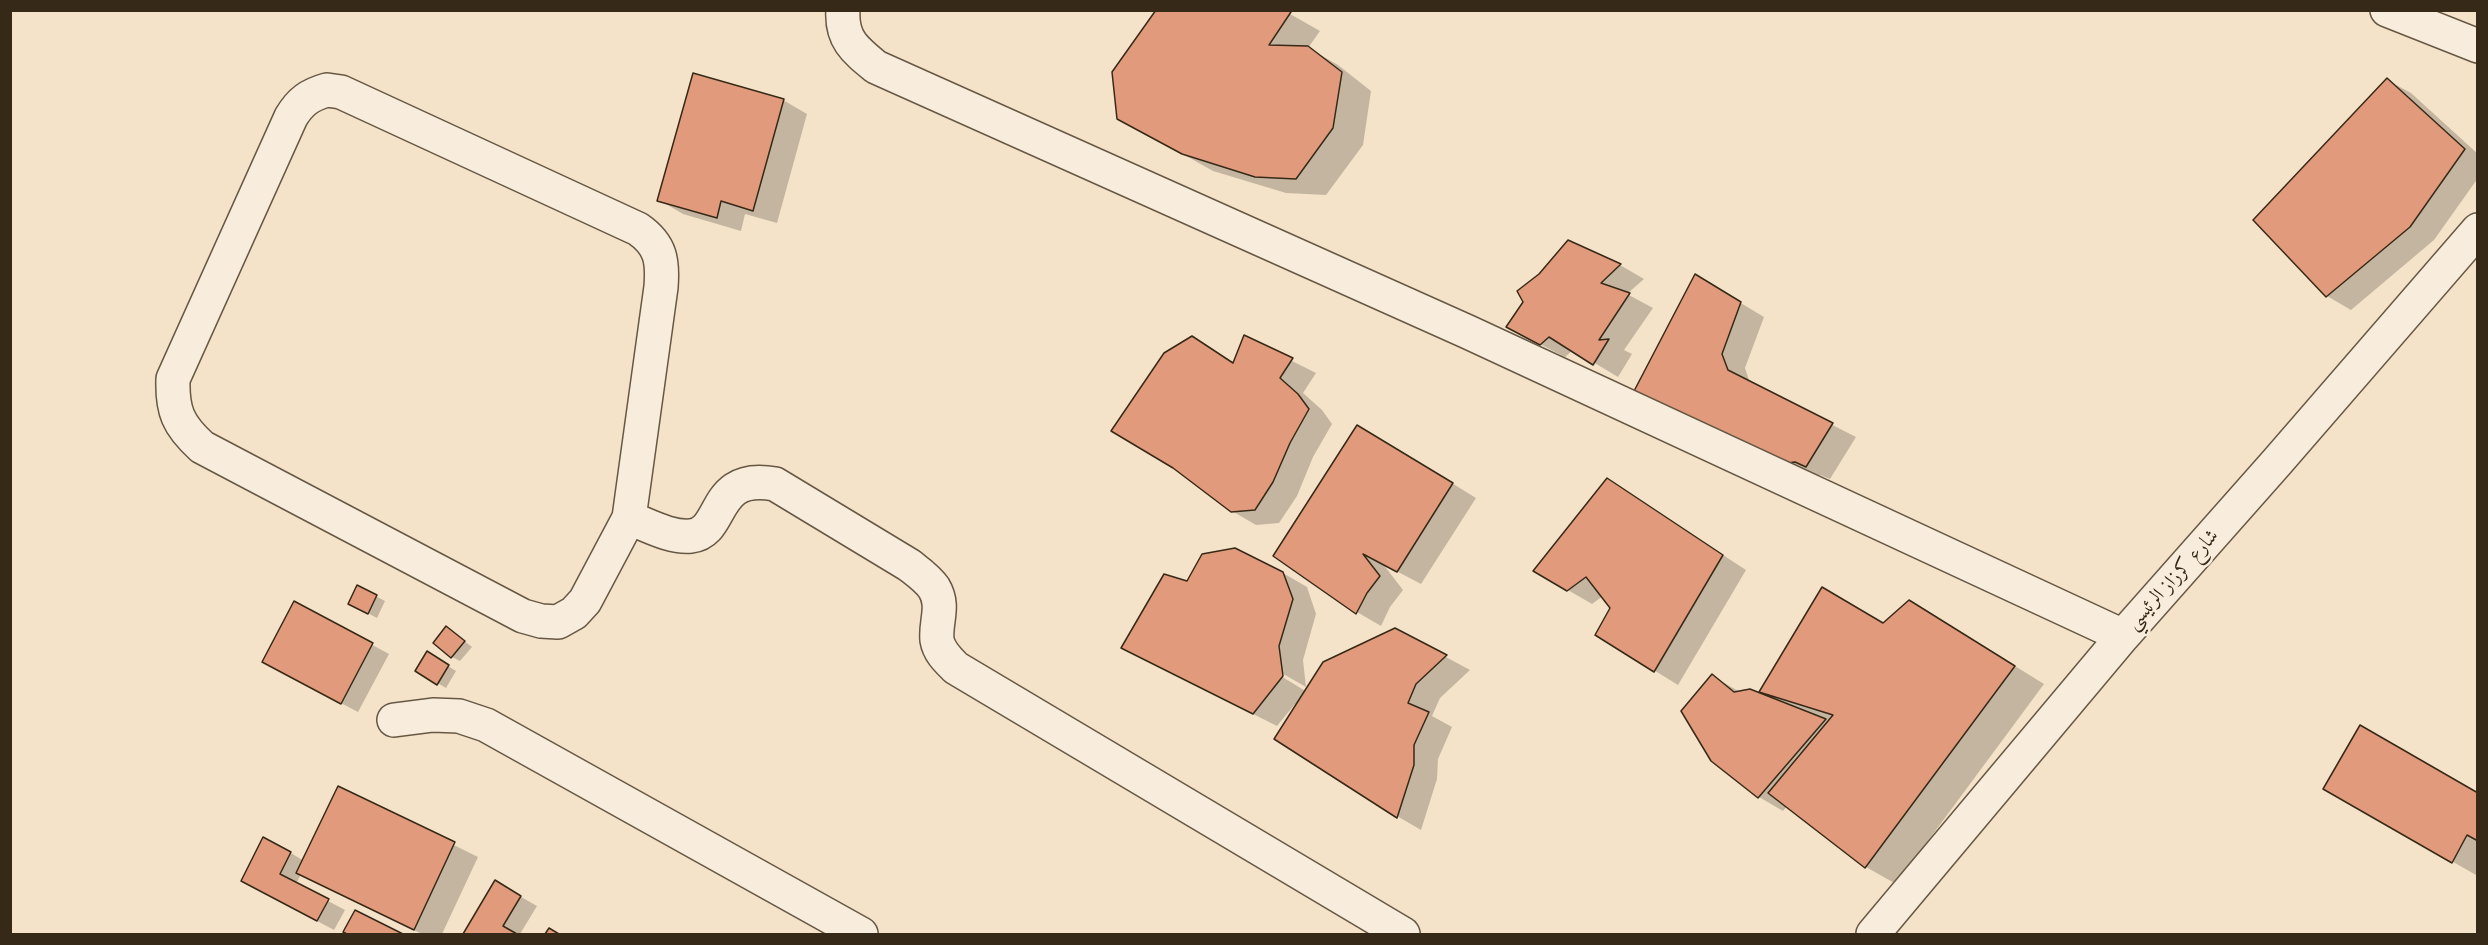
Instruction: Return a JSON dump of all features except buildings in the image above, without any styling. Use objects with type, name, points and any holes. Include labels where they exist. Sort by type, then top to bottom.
[{"type":"street","points":[[843,10],[842,27],[855,50],[876,67],[1468,332],[2123,636]]},
{"type":"street","points":[[2387,10],[2478,46]]},
{"type":"street","points":[[327,90],[341,92],[628,224],[651,238],[660,255],[662,270],[640,449],[629,518],[585,601],[574,613],[558,622],[542,621],[523,616],[202,447],[187,434],[177,416],[172,398],[173,379],[286,128],[299,104],[314,94],[327,90]]},
{"type":"street","name":"شارع كرزاز الرئيسي","points":[[1873,934],[2123,636],[2478,230]]},
{"type":"street","points":[[629,518],[677,536],[694,536],[708,526],[731,491],[744,483],[775,484],[924,577],[934,588],[940,604],[937,640],[943,655],[956,668],[1403,934]]},
{"type":"street","points":[[394,720],[459,716],[486,725],[861,934]]}]
